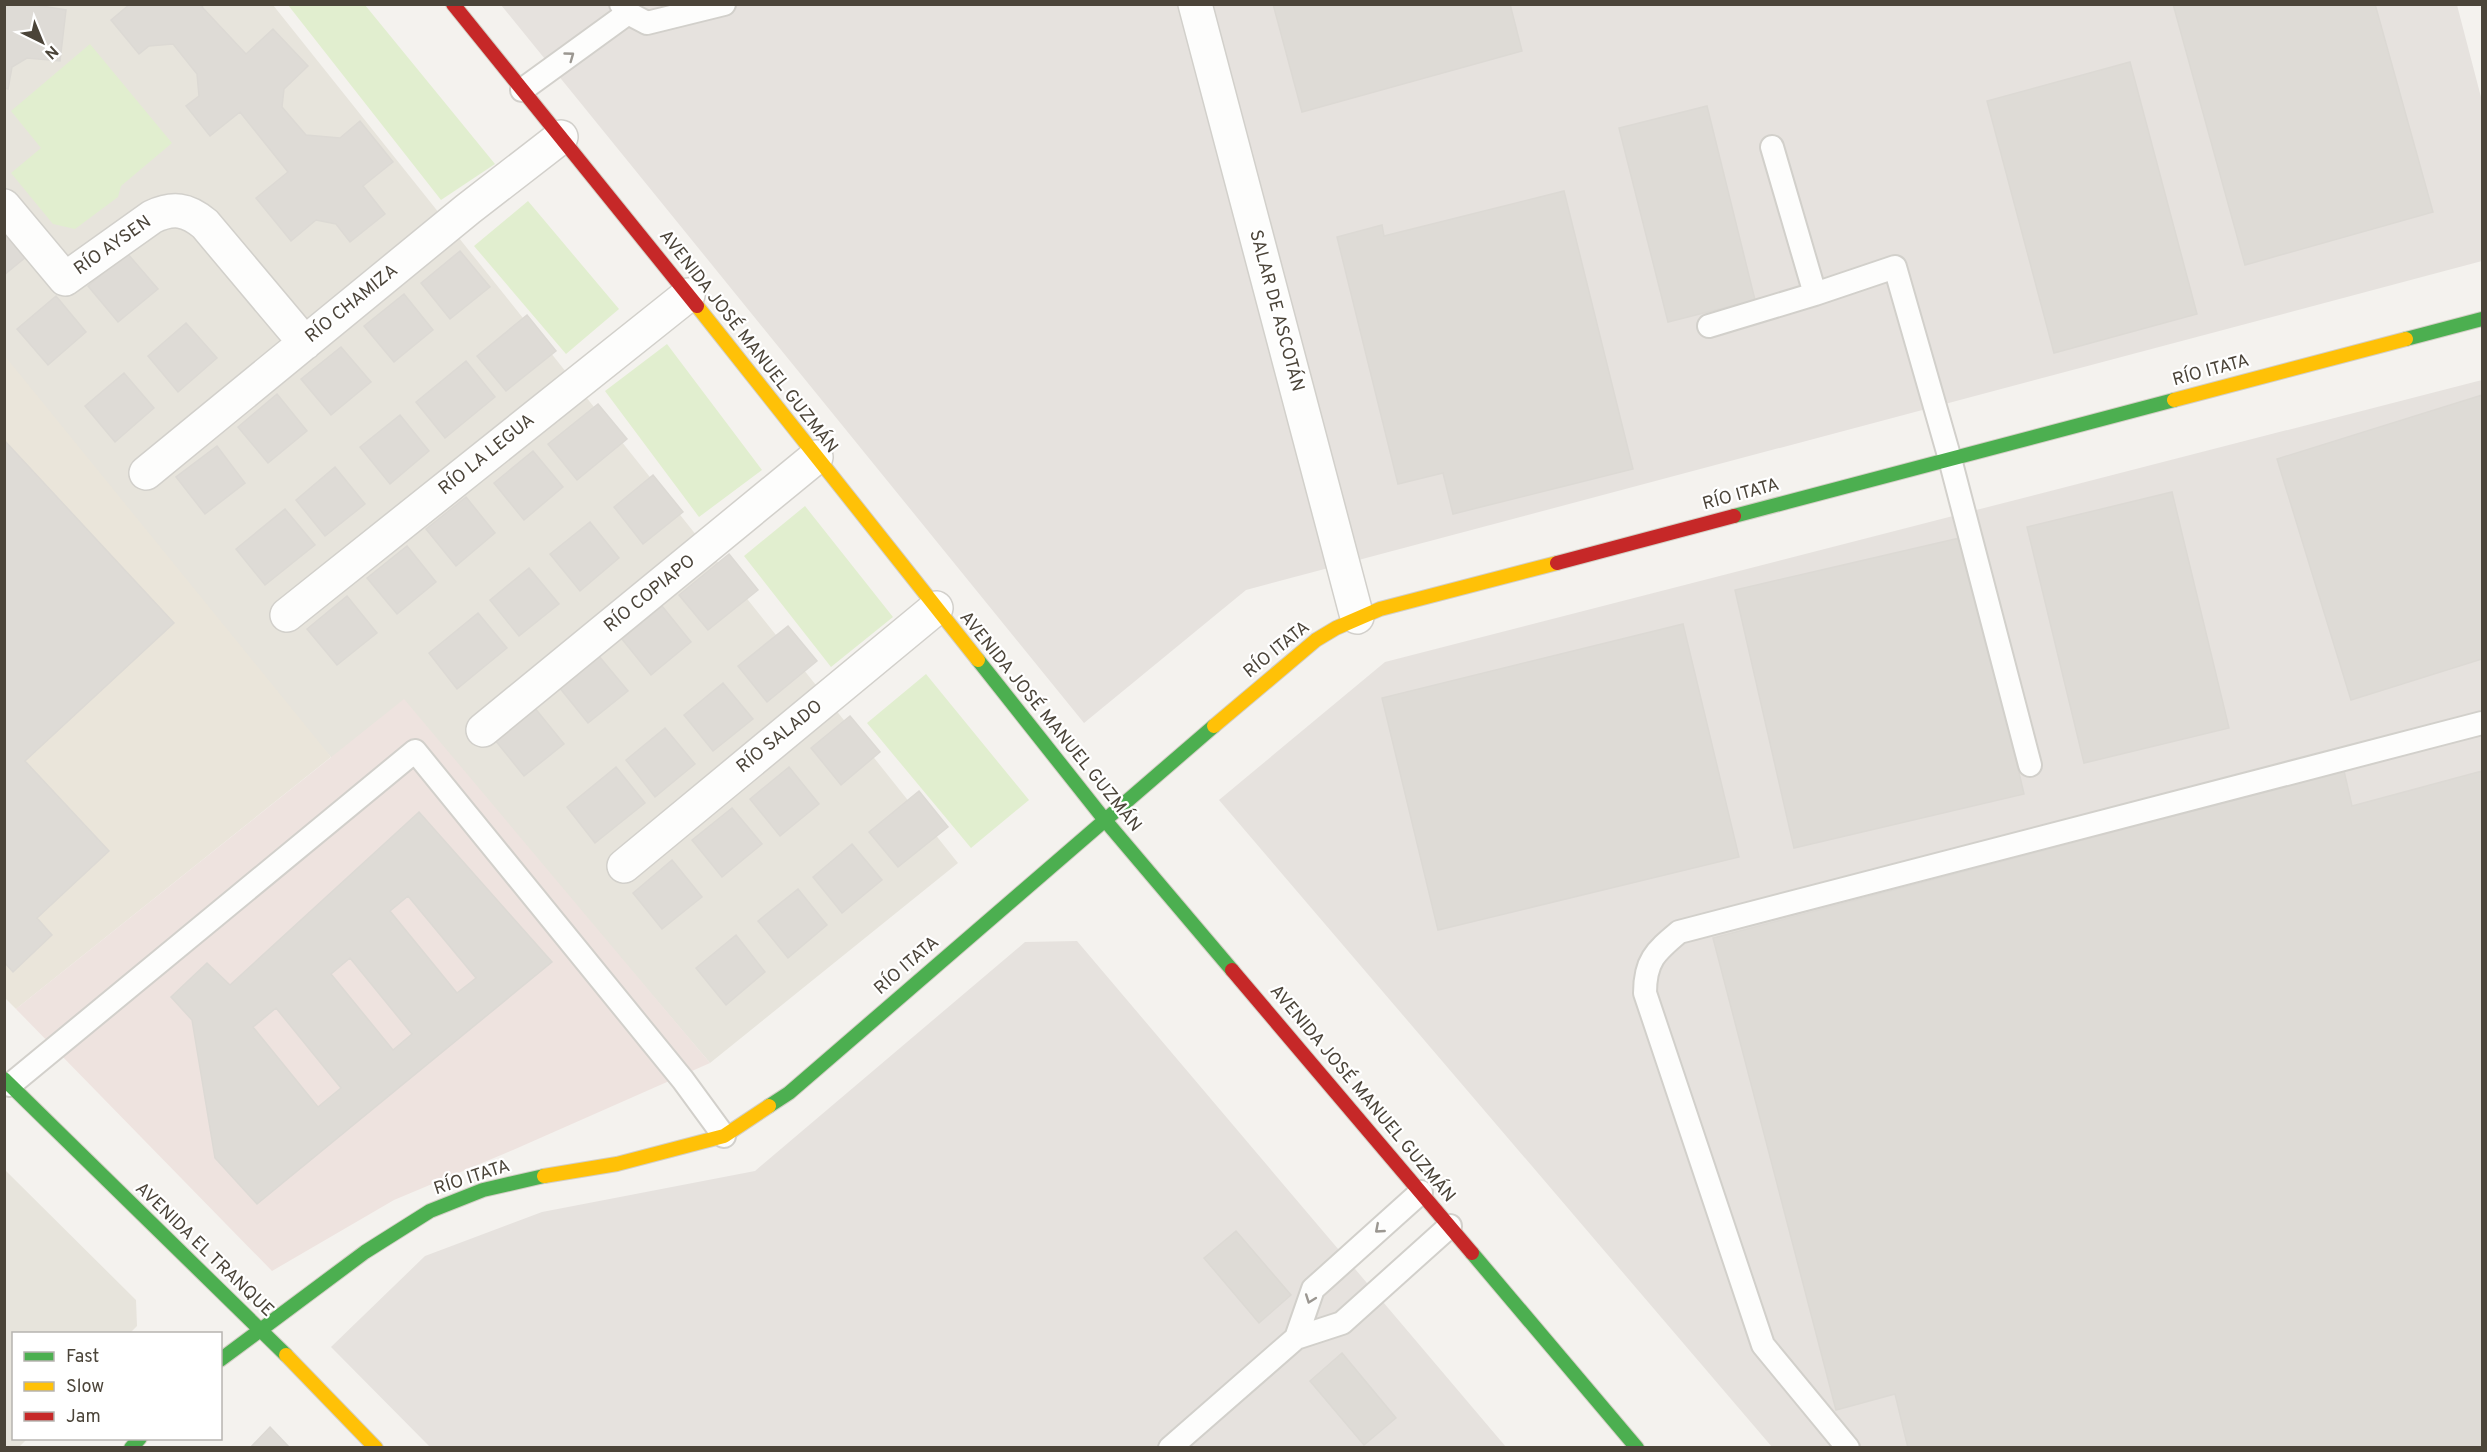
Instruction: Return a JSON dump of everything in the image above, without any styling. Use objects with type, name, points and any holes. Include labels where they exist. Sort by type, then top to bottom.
[{"type":"street","name":"AVENIDA JOSÉ MANUEL GUZMÁN","points":[[453,4],[688,295],[1104,819],[1637,1448]]},
{"type":"street","name":"SALAR DE ASCOTÁN","points":[[1195,4],[1358,617]]},
{"type":"street","name":"RÍO CHAMIZA","points":[[146,473],[468,209],[561,137]]},
{"type":"street","name":"RÍO AYSEN","points":[[4,206],[65,279],[152,217],[165,211],[180,211],[194,215],[205,224],[305,343]]},
{"type":"street","name":"RÍO LA LEGUA","points":[[287,615],[688,295]]},
{"type":"street","name":"RÍO ITATA","points":[[222,1359],[365,1252],[430,1211],[483,1190],[524,1179],[618,1164],[724,1136],[789,1093],[1104,819],[1316,640],[1358,617],[1380,609],[2482,319]]},
{"type":"street","name":"RÍO COPIAPO","points":[[483,730],[816,457]]},
{"type":"street","name":"RÍO SALADO","points":[[624,866],[936,608]]},
{"type":"street","name":"AVENIDA EL TRANQUE","points":[[7,1082],[261,1330],[376,1448]]},
{"type":"lane","points":[[522,90],[632,13],[724,4]]},
{"type":"lane","points":[[1772,147],[1815,294]]},
{"type":"lane","points":[[1709,326],[1895,267],[1950,459],[2030,765]]},
{"type":"lane","points":[[1848,1448],[1763,1346],[1645,993],[1645,974],[1651,958],[1679,932],[2482,723]]},
{"type":"lane","points":[[7,1082],[415,751],[683,1080],[724,1136]]},
{"type":"lane","points":[[1296,1338],[1313,1289],[1421,1192]]},
{"type":"lane","points":[[1170,1448],[1296,1338],[1342,1323],[1450,1226]]},
{"type":"shaded area","points":[[5,5],[273,5],[958,863],[710,1063],[423,725],[352,780],[5,400]]},
{"type":"shaded area","points":[[501,5],[2457,5],[2482,101],[2482,261],[1246,590],[1084,723]]},
{"type":"shaded area","points":[[4,355],[331,757],[16,1009],[4,997]]},
{"type":"shaded area","points":[[2482,380],[2482,1447],[1772,1447],[1219,800],[1385,662]]},
{"type":"shaded area","points":[[404,699],[710,1063],[394,1200],[272,1271],[16,1009]]},
{"type":"shaded area","points":[[1077,941],[1506,1447],[430,1447],[331,1347],[425,1256],[542,1212],[755,1171],[1025,942]]},
{"type":"shaded area","points":[[4,1169],[136,1300],[137,1326],[131,1332],[12,1332],[12,1440],[26,1440],[18,1448],[5,1447]]},
{"type":"green space","points":[[288,5],[365,5],[495,164],[441,200]]},
{"type":"green space","points":[[90,44],[172,143],[121,186],[118,197],[75,229],[53,224],[11,173],[41,148],[11,111]]},
{"type":"green space","points":[[528,201],[619,309],[566,354],[474,246]]},
{"type":"green space","points":[[667,344],[762,470],[699,517],[605,391]]},
{"type":"green space","points":[[805,506],[893,617],[831,667],[744,556]]},
{"type":"green space","points":[[926,674],[1029,800],[971,848],[867,723]]},
{"type":"building","points":[[4,4],[29,4],[66,10],[60,61],[27,58],[12,67],[8,89],[4,88]]},
{"type":"building","points":[[130,4],[204,4],[202,7],[246,54],[273,29],[308,66],[284,89],[282,107],[306,135],[340,138],[360,121],[393,162],[363,186],[385,214],[350,242],[336,224],[316,220],[291,241],[256,198],[288,172],[240,112],[210,136],[186,106],[199,96],[197,74],[173,44],[149,46],[139,54],[111,20]]},
{"type":"building","points":[[1273,4],[1510,4],[1522,51],[1302,112]]},
{"type":"building","points":[[2173,4],[2375,4],[2433,212],[2245,265]]},
{"type":"building","points":[[2130,62],[2197,314],[2054,353],[1987,101]]},
{"type":"building","points":[[1707,106],[1755,300],[1668,322],[1619,128]]},
{"type":"building","points":[[1564,191],[1633,469],[1453,514],[1443,473],[1398,484],[1337,237],[1382,225],[1384,236]]},
{"type":"building","points":[[4,220],[32,252],[4,275]]},
{"type":"building","points":[[460,251],[490,287],[450,319],[421,283]]},
{"type":"building","points":[[127,253],[158,289],[118,322],[88,286]]},
{"type":"building","points":[[404,294],[433,330],[394,362],[364,326]]},
{"type":"building","points":[[56,296],[86,332],[48,365],[17,329]]},
{"type":"building","points":[[527,315],[556,351],[506,391],[477,356]]},
{"type":"building","points":[[186,323],[217,358],[178,392],[148,356]]},
{"type":"building","points":[[341,347],[371,382],[331,415],[301,379]]},
{"type":"building","points":[[466,361],[495,397],[445,438],[416,402]]},
{"type":"building","points":[[124,373],[154,408],[115,442],[85,406]]},
{"type":"building","points":[[277,394],[307,431],[268,463],[238,427]]},
{"type":"building","points":[[2482,395],[2482,659],[2351,700],[2277,459]]},
{"type":"building","points":[[598,404],[627,439],[577,480],[548,444]]},
{"type":"building","points":[[400,415],[429,451],[390,484],[360,447]]},
{"type":"building","points":[[4,440],[174,623],[25,761],[109,851],[37,918],[52,935],[13,972],[4,962]]},
{"type":"building","points":[[217,446],[245,483],[205,514],[176,477]]},
{"type":"building","points":[[533,451],[563,487],[524,520],[494,483]]},
{"type":"building","points":[[335,467],[365,504],[325,536],[296,500]]},
{"type":"building","points":[[653,475],[683,512],[643,544],[614,507]]},
{"type":"building","points":[[2172,492],[2229,728],[2084,763],[2027,527]]},
{"type":"building","points":[[466,497],[495,533],[456,566],[426,529]]},
{"type":"building","points":[[285,509],[315,545],[265,585],[236,549]]},
{"type":"building","points":[[590,522],[619,558],[580,591],[550,554]]},
{"type":"building","points":[[1964,537],[2024,794],[1794,848],[1735,590]]},
{"type":"building","points":[[407,546],[436,582],[397,614],[367,578]]},
{"type":"building","points":[[729,554],[758,590],[708,630],[679,595]]},
{"type":"building","points":[[529,568],[559,604],[519,636],[490,600]]},
{"type":"building","points":[[347,596],[377,633],[337,665],[307,629]]},
{"type":"building","points":[[662,606],[691,642],[651,675],[622,639]]},
{"type":"building","points":[[478,613],[507,648],[457,689],[429,653]]},
{"type":"building","points":[[1683,624],[1739,857],[1438,930],[1382,698]]},
{"type":"building","points":[[788,626],[817,661],[767,702],[738,666]]},
{"type":"building","points":[[598,655],[628,691],[588,723],[559,687]]},
{"type":"building","points":[[723,683],[753,719],[713,751],[684,715]]},
{"type":"building","points":[[534,707],[564,744],[524,776],[495,740]]},
{"type":"building","points":[[850,716],[880,752],[841,785],[811,748]]},
{"type":"building","points":[[665,728],[695,764],[655,797],[626,760]]},
{"type":"building","points":[[616,767],[645,803],[595,843],[567,807]]},
{"type":"building","points":[[789,767],[819,804],[780,836],[750,799]]},
{"type":"building","points":[[2344,771],[2352,806],[2482,771],[2482,1448],[1908,1448],[1895,1394],[1836,1410],[1713,938]]},
{"type":"building","points":[[919,791],[948,827],[898,867],[869,832]]},
{"type":"building","points":[[732,808],[762,844],[722,877],[692,840]]},
{"type":"building","points":[[419,812],[552,962],[257,1204],[215,1158],[192,1020],[171,997],[207,963],[230,985]],"holes":[[[408,896],[476,978],[457,993],[390,911]],[[350,958],[412,1034],[393,1050],[331,974]],[[276,1008],[341,1088],[318,1107],[253,1027]]]},
{"type":"building","points":[[852,844],[882,880],[842,913],[813,877]]},
{"type":"building","points":[[672,860],[702,897],[662,929],[633,893]]},
{"type":"building","points":[[798,889],[827,925],[788,958],[758,921]]},
{"type":"building","points":[[736,935],[765,972],[726,1005],[696,968]]},
{"type":"building","points":[[1236,1231],[1291,1295],[1259,1323],[1204,1258]]},
{"type":"building","points":[[1342,1353],[1396,1418],[1364,1445],[1310,1381]]},
{"type":"building","points":[[270,1427],[290,1448],[250,1448]]},
{"type":"traffic: fast","points":[[2406,339],[2482,319]]},
{"type":"traffic: fast","points":[[1734,516],[2174,400]]},
{"type":"traffic: fast","points":[[978,660],[1104,819],[1232,970]]},
{"type":"traffic: fast","points":[[769,1106],[789,1093],[1214,726]]},
{"type":"traffic: fast","points":[[4,1079],[286,1355]]},
{"type":"traffic: fast","points":[[222,1359],[365,1252],[430,1211],[483,1190],[544,1176]]},
{"type":"traffic: fast","points":[[1472,1253],[1637,1448]]},
{"type":"traffic: fast","points":[[131,1448],[138,1440]]},
{"type":"traffic: slow","points":[[697,306],[978,660]]},
{"type":"traffic: slow","points":[[2174,400],[2406,339]]},
{"type":"traffic: slow","points":[[1214,726],[1316,640],[1336,628],[1380,609],[1557,563]]},
{"type":"traffic: slow","points":[[544,1176],[617,1164],[724,1136],[769,1106]]},
{"type":"traffic: slow","points":[[286,1355],[376,1448]]},
{"type":"traffic: jam","points":[[453,4],[697,306]]},
{"type":"traffic: jam","points":[[1557,563],[1734,516]]},
{"type":"traffic: jam","points":[[1232,970],[1472,1253]]}]
